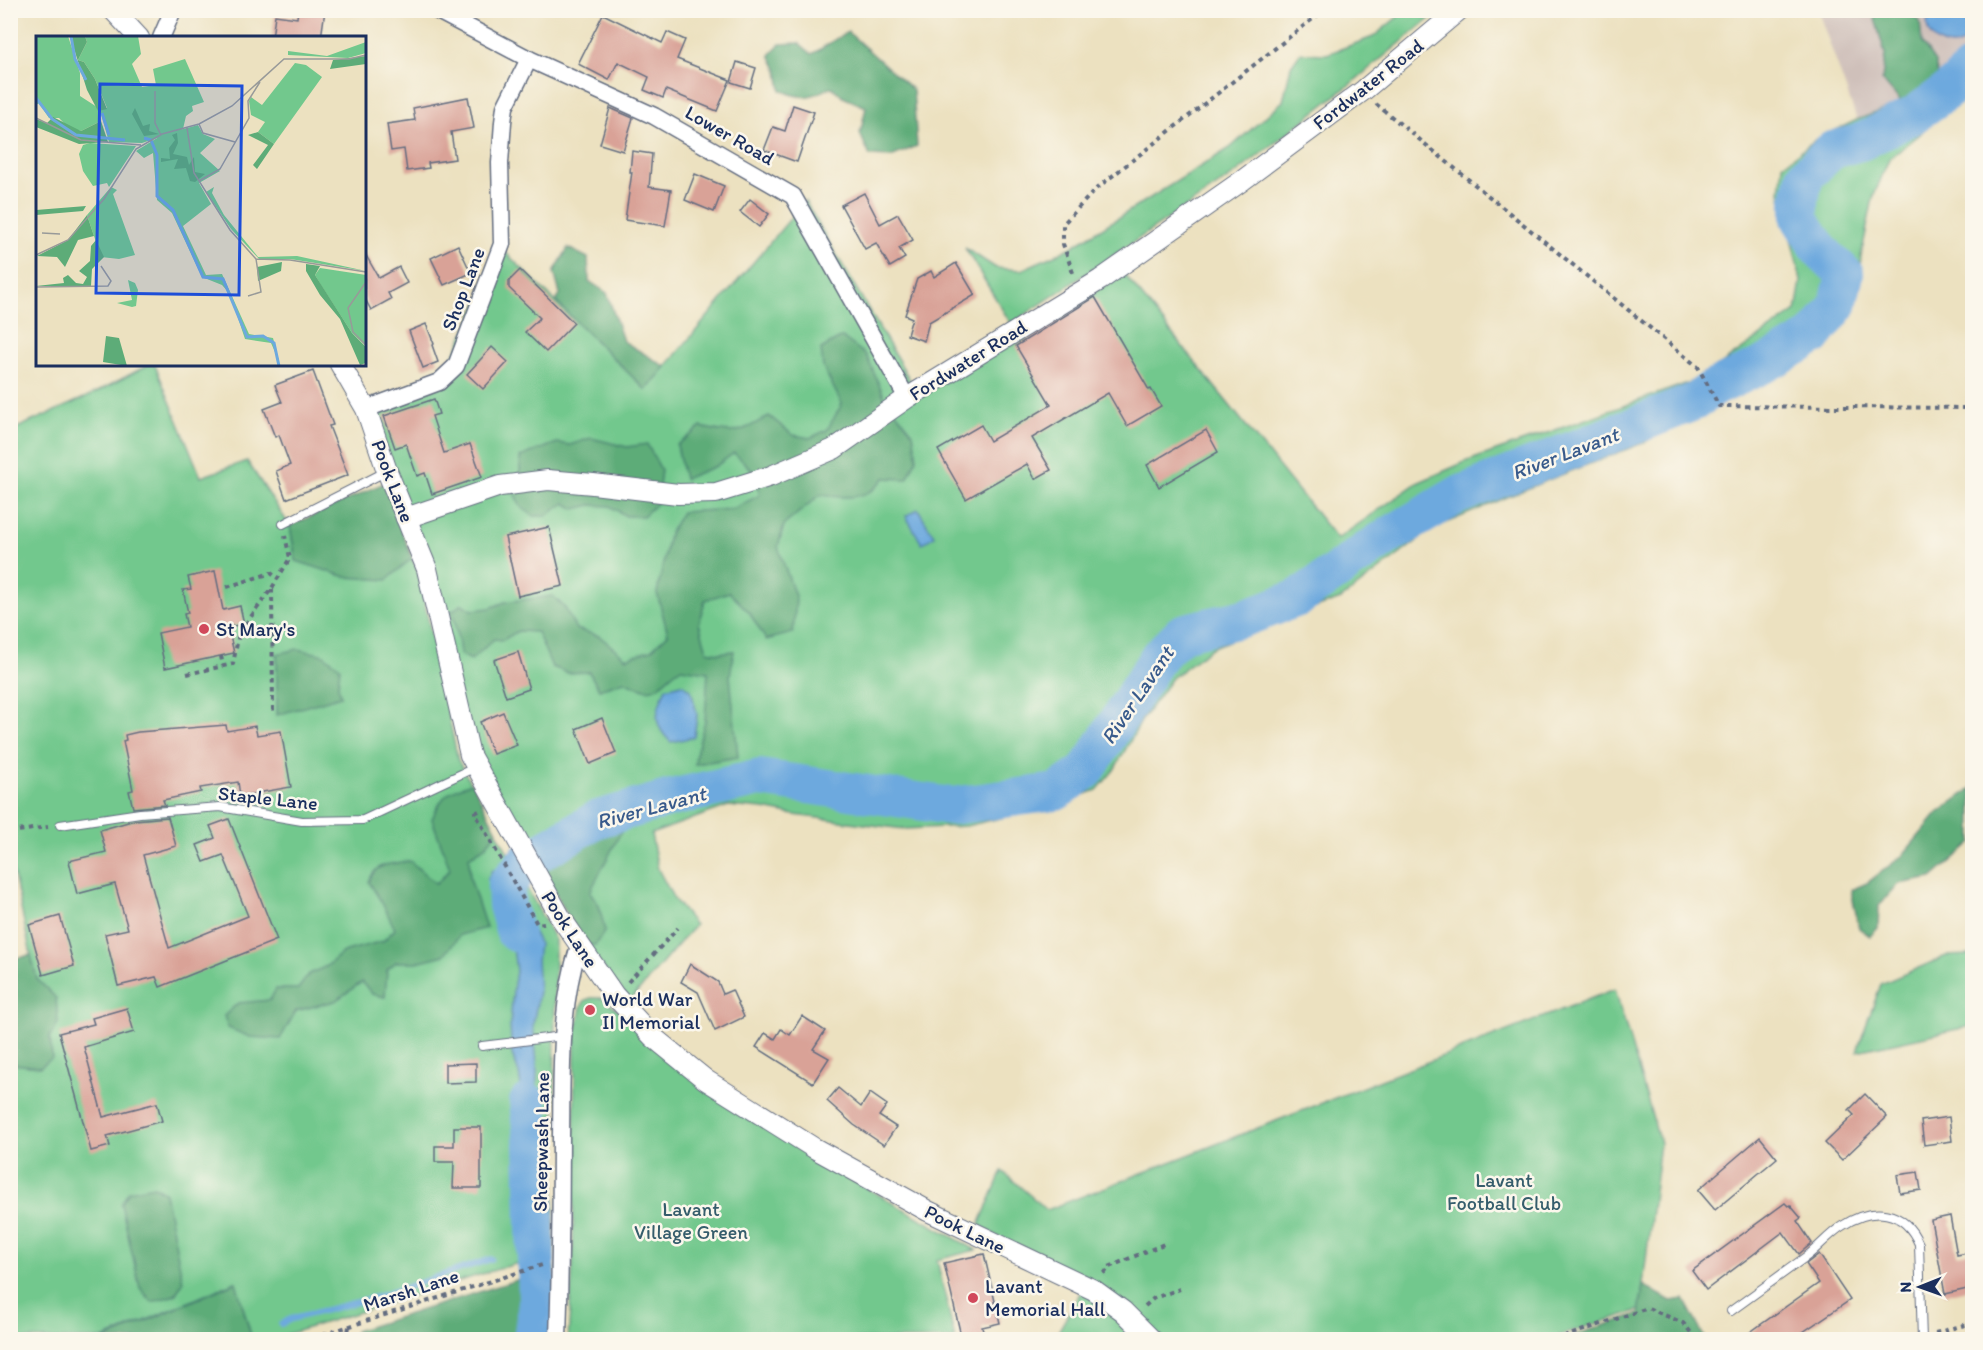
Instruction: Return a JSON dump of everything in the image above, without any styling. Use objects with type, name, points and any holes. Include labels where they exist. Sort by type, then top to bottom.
[{"type":"street","points":[[113,10],[137,36]]},
{"type":"street","points":[[162,36],[173,10]]},
{"type":"street","name":"Lower Road","points":[[436,10],[529,59],[654,116],[793,196],[906,398]]},
{"type":"street","name":"Fordwater Road","points":[[406,518],[500,486],[548,480],[678,494],[716,493],[771,476],[834,449],[906,398],[1100,280],[1243,180],[1364,90],[1460,10]]},
{"type":"street","name":"Shop Lane","points":[[366,409],[439,382],[456,366],[502,244],[500,164],[505,107],[529,59]]},
{"type":"street","name":"Pook Lane","points":[[341,366],[366,409],[387,471],[427,569],[470,755],[537,877],[579,946],[614,995],[653,1036],[706,1080],[814,1148],[928,1211],[1094,1290],[1123,1311],[1152,1340]]},
{"type":"street","name":"Sheepwash Lane","points":[[558,1340],[563,1036],[567,990],[579,946]]},
{"type":"lane","points":[[283,524],[387,471]]},
{"type":"lane","name":"Staple Lane","points":[[60,825],[141,813],[220,807],[302,821],[363,820],[476,767]]},
{"type":"lane","points":[[482,1046],[563,1036]]},
{"type":"lane","points":[[1731,1311],[1815,1250],[1843,1226],[1868,1215],[1890,1214],[1899,1218],[1913,1231],[1919,1244],[1925,1337]]},
{"type":"path","points":[[1074,277],[1063,244],[1063,224],[1097,188],[1324,10]]},
{"type":"path","points":[[1364,90],[1375,103],[1698,368],[1719,406],[1972,408]]},
{"type":"path","points":[[187,674],[233,664],[239,633],[272,588],[290,558],[283,524]]},
{"type":"path","points":[[227,587],[271,573],[277,578]]},
{"type":"path","points":[[272,588],[273,712]]},
{"type":"path","points":[[221,656],[222,666]]},
{"type":"path","points":[[10,832],[60,825]]},
{"type":"path","points":[[504,866],[518,890]]},
{"type":"path","points":[[614,995],[678,928]]},
{"type":"path","points":[[1094,1290],[1109,1267],[1164,1244]]},
{"type":"path","name":"Marsh Lane","points":[[306,1340],[526,1269],[545,1265]]},
{"type":"path","points":[[1131,1320],[1154,1298],[1180,1289]]},
{"type":"path","points":[[1555,1340],[1648,1308],[1683,1323],[1697,1340]]},
{"type":"path","points":[[1925,1337],[1972,1323]]},
{"type":"path","points":[[347,1340],[349,1326]]},
{"type":"shaded area","points":[[1818,11],[1972,11],[1972,51],[1902,103],[1857,120]]},
{"type":"green space","points":[[1405,11],[1439,11],[1235,174],[1011,324],[965,248],[996,268],[1021,270],[1070,248],[1230,148],[1283,101],[1291,66],[1300,53],[1327,54],[1373,37]]},
{"type":"green space","points":[[1873,11],[1903,11],[1920,21],[1922,43],[1935,62],[1938,76],[1902,103],[1882,80],[1885,54]]},
{"type":"green space","points":[[848,32],[913,90],[917,146],[891,157],[870,156],[860,134],[866,107],[843,97],[832,87],[802,97],[781,90],[778,71],[770,55],[780,44],[799,43],[812,54]]},
{"type":"green space","points":[[1972,51],[1972,86],[1889,159],[1873,198],[1859,277],[1849,310],[1814,349],[1701,407],[1645,442],[1434,528],[1341,599],[1213,647],[1172,678],[1143,718],[1114,770],[1097,790],[1048,807],[966,826],[904,829],[728,806],[651,834],[658,869],[674,899],[695,925],[630,1001],[585,945],[475,753],[372,411],[440,385],[503,250],[646,390],[805,201],[914,387],[1125,275],[1337,539],[1417,483],[1465,462],[1691,382],[1720,365],[1796,311],[1801,281],[1780,192],[1783,165],[1815,140],[1857,120],[1902,103]]},
{"type":"green space","points":[[568,248],[588,258],[589,281],[607,293],[623,341],[666,367],[646,390],[556,302],[560,294],[554,272]]},
{"type":"green space","points":[[842,337],[866,355],[885,398],[913,433],[917,458],[907,479],[884,478],[871,491],[856,496],[820,495],[784,525],[778,547],[796,599],[793,633],[766,640],[749,612],[729,592],[705,600],[699,623],[707,651],[719,653],[734,651],[730,676],[738,757],[695,764],[705,721],[708,672],[681,668],[656,688],[644,689],[624,681],[599,689],[589,672],[568,673],[552,667],[537,632],[518,631],[503,640],[494,639],[471,660],[460,654],[452,611],[462,604],[472,610],[490,608],[505,602],[553,596],[565,608],[576,629],[599,636],[626,658],[651,650],[668,634],[657,593],[669,534],[682,512],[733,509],[760,495],[752,470],[734,453],[716,466],[684,479],[677,445],[701,427],[730,432],[743,429],[769,416],[793,435],[810,438],[827,430],[842,404],[823,367],[821,349]]},
{"type":"green space","points":[[146,366],[155,366],[201,477],[247,461],[290,526],[296,561],[412,558],[418,572],[458,760],[555,940],[554,1252],[272,1339],[252,1339],[235,1282],[103,1339],[11,1339],[11,960],[31,955],[10,857],[10,431],[93,394]]},
{"type":"green space","points":[[591,438],[627,447],[647,444],[661,470],[657,503],[643,516],[626,516],[610,506],[591,505],[575,509],[565,503],[546,516],[534,516],[521,507],[514,493],[520,471],[520,457],[557,443],[570,445]]},
{"type":"green space","points":[[384,483],[412,558],[387,580],[346,577],[296,561],[290,526]]},
{"type":"green space","points":[[298,649],[324,655],[340,667],[338,686],[341,696],[277,715],[277,654]]},
{"type":"green space","points":[[472,783],[497,831],[485,847],[469,857],[470,878],[486,928],[460,935],[444,955],[417,962],[396,962],[387,970],[385,997],[372,994],[362,982],[335,1001],[296,1011],[280,1039],[250,1037],[228,1028],[224,1016],[238,1003],[270,1000],[276,989],[298,989],[309,974],[327,966],[343,952],[383,941],[395,929],[369,882],[372,875],[385,865],[410,861],[436,884],[450,869],[432,819],[446,795]]},
{"type":"green space","points":[[1972,788],[1972,843],[1932,878],[1899,884],[1879,905],[1878,928],[1870,936],[1859,928],[1851,890],[1867,883],[1902,856],[1938,813]]},
{"type":"green space","points":[[616,805],[622,830],[590,892],[599,905],[605,931],[595,945],[585,945],[530,849]]},
{"type":"green space","points":[[31,955],[37,979],[56,998],[58,1023],[50,1037],[52,1058],[40,1067],[13,1064],[11,1055],[11,960]]},
{"type":"green space","points":[[1972,955],[1972,1026],[1857,1051],[1881,984],[1946,956]]},
{"type":"green space","name":"Lavant Football Club","points":[[1615,989],[1660,1143],[1640,1310],[1548,1339],[1161,1339],[979,1225],[1002,1171],[1047,1210]]},
{"type":"green space","name":"Lavant Village Green","points":[[602,998],[812,1157],[976,1250],[937,1260],[955,1339],[568,1340],[573,1262],[575,1038],[581,1007],[585,1000]]},
{"type":"green space","points":[[154,1186],[165,1193],[183,1282],[175,1295],[152,1302],[140,1288],[121,1204],[129,1191]]},
{"type":"green space","points":[[555,1268],[552,1339],[355,1340],[355,1331]]},
{"type":"green space","points":[[236,1282],[252,1339],[249,1339],[247,1335],[233,1340],[103,1340]]},
{"type":"green space","points":[[1643,1285],[1671,1301],[1684,1299],[1705,1339],[1563,1339],[1639,1314]]},
{"type":"green space","points":[[1082,1290],[1143,1339],[1059,1339],[1058,1332]]},
{"type":"water","points":[[1934,10],[1965,11],[1970,23],[1966,39],[1958,45],[1949,46],[1932,37],[1928,29],[1928,20]]},
{"type":"water","points":[[918,509],[934,536],[922,544],[906,516]]},
{"type":"water","points":[[682,684],[691,690],[697,714],[694,737],[671,742],[660,729],[658,710],[666,688]]},
{"type":"water","points":[[492,870],[503,872],[539,943],[537,961],[539,991],[533,1025],[537,1063],[536,1112],[539,1144],[534,1152],[529,1146],[519,1073],[512,1054],[510,1025],[516,971],[513,947],[488,888],[488,879]]},
{"type":"building","points":[[298,10],[325,10],[321,36],[272,36],[275,15],[297,18]]},
{"type":"building","points":[[603,14],[662,43],[667,32],[685,40],[677,59],[730,80],[717,111],[666,90],[663,98],[644,90],[649,77],[618,62],[609,80],[578,64]]},
{"type":"building","points":[[737,62],[756,68],[750,88],[731,82]]},
{"type":"building","points":[[468,97],[474,128],[451,132],[455,159],[428,163],[429,168],[407,171],[404,149],[391,151],[387,124],[415,120],[413,108]]},
{"type":"building","points":[[793,105],[814,112],[797,162],[764,150],[773,127],[785,131]]},
{"type":"building","points":[[610,108],[633,118],[623,151],[600,144]]},
{"type":"building","points":[[632,151],[652,154],[649,187],[671,190],[665,226],[625,220],[632,172],[630,172]]},
{"type":"building","points":[[695,174],[724,186],[714,212],[685,200]]},
{"type":"building","points":[[864,193],[880,224],[898,214],[913,240],[899,248],[905,258],[890,267],[876,243],[865,249],[841,205]]},
{"type":"building","points":[[750,199],[769,214],[759,227],[740,212]]},
{"type":"building","points":[[458,245],[471,273],[444,285],[431,258]]},
{"type":"building","points":[[366,255],[379,278],[399,267],[407,283],[388,293],[391,299],[371,310],[366,301]]},
{"type":"building","points":[[956,263],[975,295],[929,322],[924,341],[907,335],[912,318],[905,315],[917,279],[931,271],[934,277]]},
{"type":"building","points":[[520,270],[574,323],[546,352],[525,332],[540,318],[509,288],[509,281]]},
{"type":"building","points":[[1095,297],[1149,390],[1151,389],[1161,406],[1127,426],[1108,393],[1032,438],[1051,470],[1035,479],[1027,464],[966,499],[938,450],[981,425],[990,441],[1051,405],[1016,346]]},
{"type":"building","points":[[426,324],[438,362],[423,368],[409,331]]},
{"type":"building","points":[[492,347],[508,362],[483,389],[467,374]]},
{"type":"building","points":[[313,371],[333,425],[329,426],[348,475],[286,499],[276,471],[290,465],[279,435],[275,437],[264,409],[282,402],[275,385]]},
{"type":"building","points":[[434,399],[439,414],[432,416],[444,453],[470,444],[482,477],[432,494],[425,473],[417,476],[406,444],[395,448],[384,416]]},
{"type":"building","points":[[1206,430],[1218,452],[1159,487],[1147,465]]},
{"type":"building","points":[[549,527],[563,586],[518,596],[505,537]]},
{"type":"building","points":[[215,571],[223,610],[240,606],[244,624],[228,627],[234,653],[165,668],[158,633],[187,627],[184,614],[188,613],[183,590],[191,589],[188,577]]},
{"type":"building","points":[[518,652],[529,689],[506,697],[494,660]]},
{"type":"building","points":[[503,712],[517,745],[493,754],[480,722]]},
{"type":"building","points":[[602,718],[616,753],[590,764],[576,729]]},
{"type":"building","points":[[226,725],[227,731],[255,726],[257,735],[281,731],[291,787],[240,796],[238,782],[200,788],[201,792],[163,800],[165,805],[133,808],[129,791],[133,790],[123,741],[126,740],[125,735]]},
{"type":"building","points":[[168,817],[176,846],[143,855],[169,948],[248,916],[223,855],[204,862],[197,845],[215,838],[210,826],[229,819],[277,940],[160,987],[156,977],[118,986],[105,934],[128,929],[115,884],[77,894],[69,861],[106,852],[100,830],[135,820]]},
{"type":"building","points":[[60,916],[74,966],[43,975],[29,925]]},
{"type":"building","points":[[690,964],[718,982],[723,994],[732,990],[744,1017],[715,1031],[698,992],[681,982]]},
{"type":"building","points":[[127,1008],[134,1032],[84,1047],[103,1117],[157,1103],[162,1121],[107,1136],[110,1146],[91,1151],[59,1033],[94,1024],[92,1018]]},
{"type":"building","points":[[802,1016],[825,1031],[813,1049],[829,1058],[813,1083],[756,1047],[765,1033],[775,1039],[781,1029],[790,1035]]},
{"type":"building","points":[[476,1063],[476,1082],[445,1083],[445,1064]]},
{"type":"building","points":[[838,1088],[861,1107],[870,1093],[887,1105],[879,1116],[896,1127],[884,1145],[854,1125],[827,1101]]},
{"type":"building","points":[[1865,1094],[1887,1117],[1842,1160],[1825,1143],[1854,1115],[1849,1110]]},
{"type":"building","points":[[1949,1117],[1952,1141],[1924,1145],[1921,1121]]},
{"type":"building","points":[[454,1127],[481,1127],[481,1188],[453,1188],[454,1162],[435,1162],[435,1146],[454,1146]]},
{"type":"building","points":[[1760,1137],[1777,1158],[1715,1210],[1698,1190]]},
{"type":"building","points":[[1918,1172],[1921,1190],[1900,1193],[1897,1175]]},
{"type":"building","points":[[1785,1203],[1790,1205],[1801,1218],[1797,1221],[1812,1243],[1799,1254],[1783,1232],[1706,1290],[1692,1271]]},
{"type":"building","points":[[1950,1216],[1957,1255],[1972,1252],[1972,1288],[1945,1294],[1931,1220]]},
{"type":"building","points":[[984,1254],[1000,1323],[982,1327],[985,1340],[962,1340],[944,1263]]},
{"type":"building","points":[[1819,1254],[1850,1300],[1791,1340],[1739,1340],[1819,1283],[1806,1264]]},
{"type":"waterway","name":"River Lavant","points":[[515,933],[507,905],[506,885],[527,860],[598,819],[671,798],[760,778],[951,806],[1056,792],[1086,771],[1159,656],[1182,633],[1244,618],[1298,598],[1385,538],[1456,496],[1694,402],[1712,389],[1769,362],[1813,337],[1838,305],[1845,274],[1820,250],[1800,219],[1800,199],[1805,176],[1832,150],[1861,142],[1912,116],[1949,90],[1972,69]]},
{"type":"waterway","name":"River Lavant","points":[[528,1102],[533,1146],[537,1303],[532,1340]]},
{"type":"waterway","points":[[281,1324],[291,1319],[377,1297],[491,1259]]},
{"type":"place","name":"St Mary's","points":[[204,629]]},
{"type":"place","name":"World War II Memorial","points":[[590,1010]]},
{"type":"place","name":"Lavant Memorial Hall","points":[[973,1298]]}]
